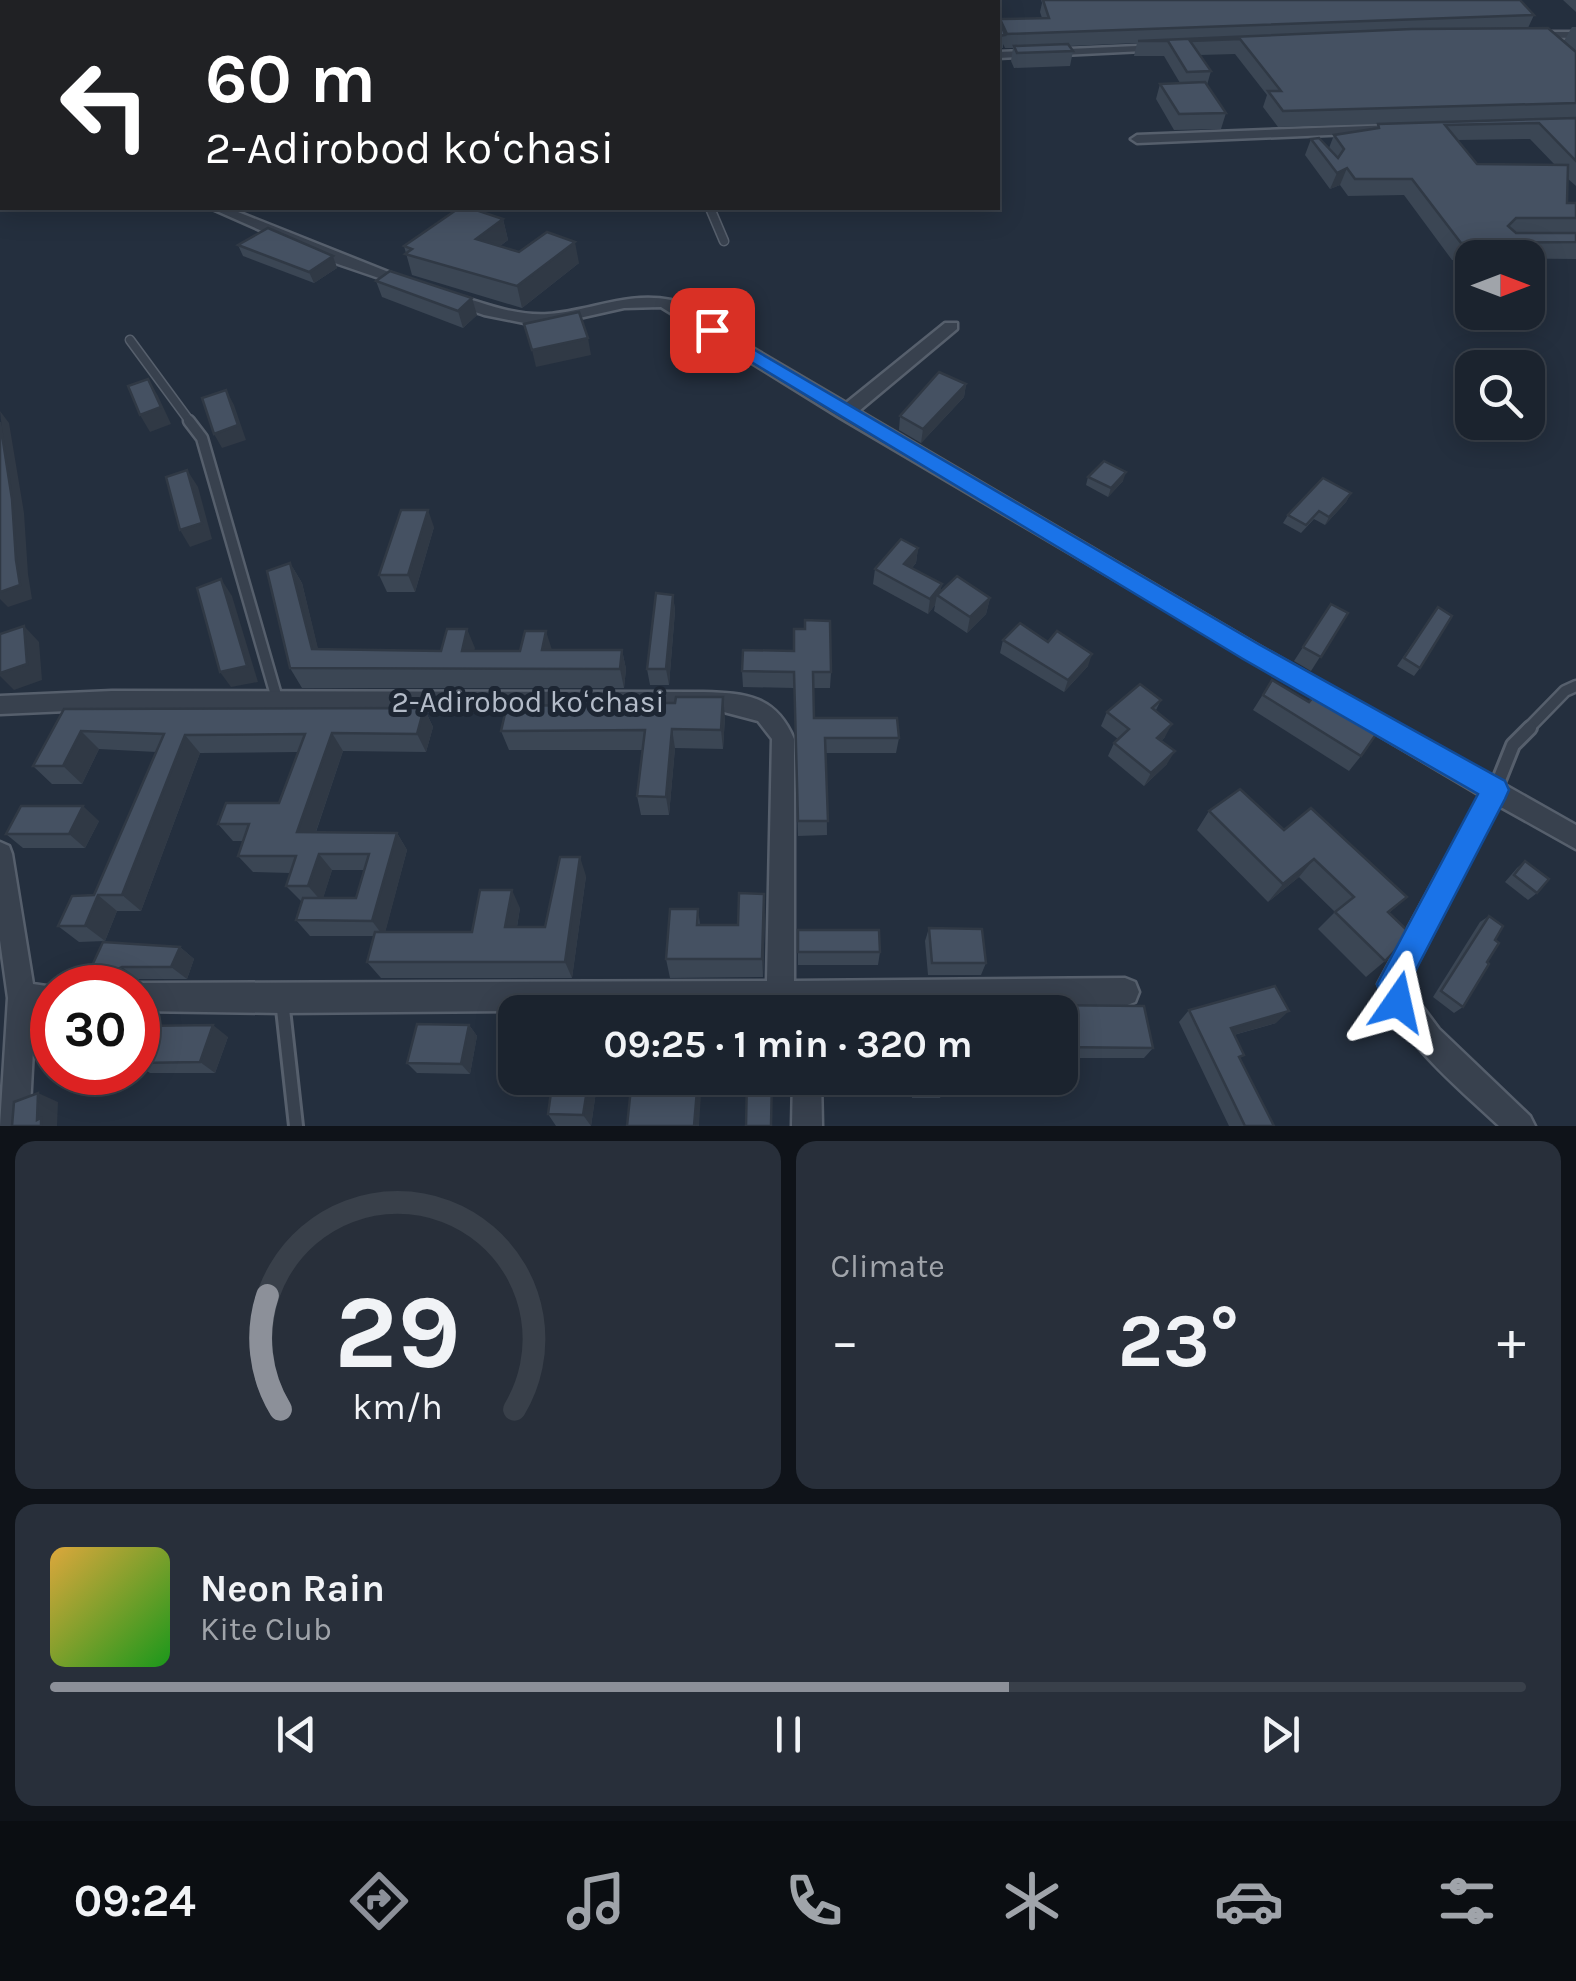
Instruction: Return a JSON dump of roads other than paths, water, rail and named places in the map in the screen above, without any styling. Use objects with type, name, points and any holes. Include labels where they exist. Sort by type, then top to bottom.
[{"type":"street","points":[[1533,23],[1554,45]]},
{"type":"street","points":[[1524,34],[1576,35]]},
{"type":"street","points":[[1000,55],[1172,47]]},
{"type":"street","points":[[1137,139],[1308,137],[1418,128]]},
{"type":"street","points":[[223,210],[338,259],[498,315],[528,320],[575,315],[638,300],[665,303],[845,413],[1576,838]]},
{"type":"street","points":[[845,413],[951,326]]},
{"type":"street","name":"2-Adirobod koʻchasi","points":[[0,705],[112,700],[672,702],[749,705],[764,710],[780,726],[783,739],[799,995]]},
{"type":"street","points":[[1495,790],[1392,984],[1398,1002],[1414,1022],[1520,1126]]},
{"type":"street","points":[[0,854],[22,998],[14,1126]]},
{"type":"street","points":[[1016,995],[1124,992]]},
{"type":"street","points":[[160,996],[498,1000]]},
{"type":"street","points":[[22,998],[30,998]]},
{"type":"street","points":[[807,1095],[807,1126]]},
{"type":"lane","points":[[711,210],[724,241]]},
{"type":"lane","points":[[130,340],[202,438],[279,702]]},
{"type":"lane","points":[[1495,790],[1513,746],[1565,692],[1576,686]]},
{"type":"lane","points":[[282,999],[296,1126]]}]
